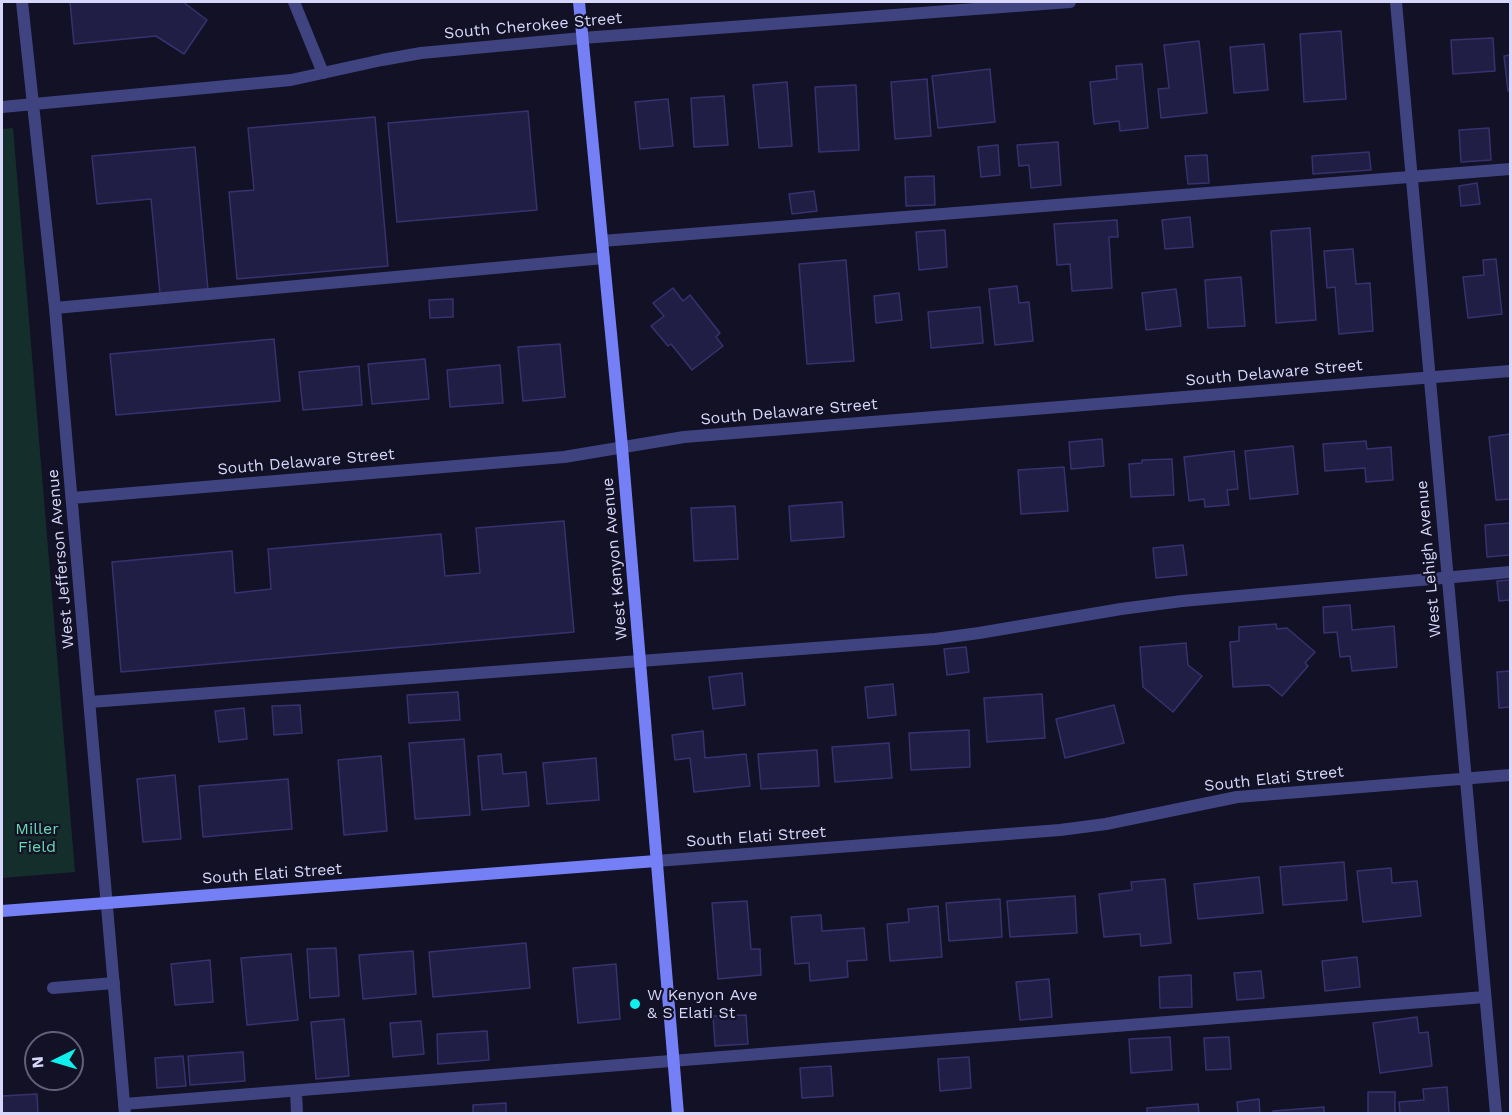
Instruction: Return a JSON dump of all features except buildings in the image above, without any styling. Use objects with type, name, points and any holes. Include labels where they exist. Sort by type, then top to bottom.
[{"type":"street","name":"West Jefferson Avenue","points":[[22,2],[55,308],[124,1109]]},
{"type":"street","points":[[294,2],[323,73]]},
{"type":"street","name":"West Kenyon Avenue","points":[[579,2],[622,447],[678,1113]]},
{"type":"street","name":"South Cherokee Street","points":[[2,107],[291,80],[421,53],[582,38],[1070,2]]},
{"type":"street","name":"West Lehigh Avenue","points":[[1396,2],[1496,1113]]},
{"type":"street","points":[[602,241],[1510,168]]},
{"type":"street","points":[[55,308],[604,258]]},
{"type":"street","name":"South Delaware Street","points":[[72,498],[564,457],[684,437],[1510,371]]},
{"type":"street","points":[[90,702],[639,659],[935,639],[1182,601],[1510,572]]},
{"type":"street","name":"South Elati Street","points":[[2,911],[1060,830],[1106,824],[1237,797],[1510,775]]},
{"type":"street","points":[[53,988],[114,983]]},
{"type":"street","points":[[124,1109],[296,1091],[1485,998]]},
{"type":"street","points":[[296,1091],[297,1113]]},
{"type":"green space","name":"Miller Field","points":[[13,128],[75,872],[2,878],[2,129]]},
{"type":"place","name":"W Kenyon Ave & S Elati St","points":[[635,1004]]}]
